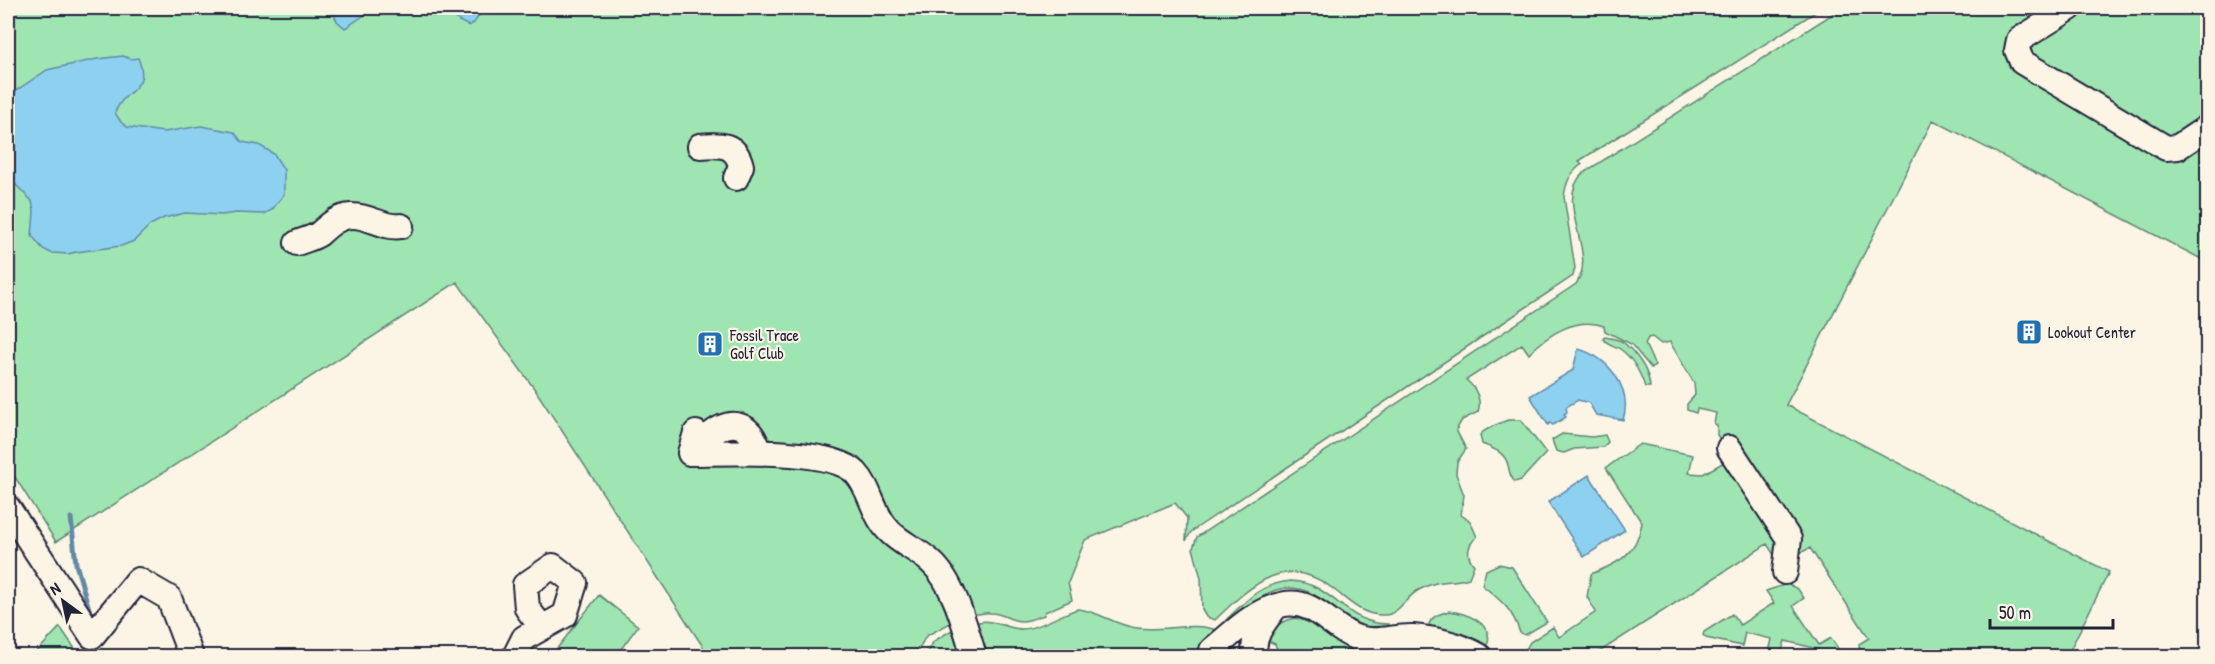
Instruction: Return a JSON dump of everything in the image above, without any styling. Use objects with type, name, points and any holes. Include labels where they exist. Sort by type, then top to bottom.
[{"type":"street","points":[[2070,8],[2019,40],[2017,50],[2022,62],[2166,148],[2178,147],[2208,127]]},
{"type":"street","points":[[700,146],[726,145],[734,151],[741,166],[736,178]]},
{"type":"street","points":[[297,243],[315,236],[334,221],[352,216],[363,217],[394,227],[401,226]]},
{"type":"street","points":[[700,443],[760,453],[833,460],[850,468],[858,476],[874,509],[889,531],[932,562],[946,579],[974,657]]},
{"type":"street","points":[[1729,448],[1789,539],[1785,572]]},
{"type":"street","points":[[8,508],[92,636],[138,580],[169,598],[190,657]]},
{"type":"street","points":[[1206,653],[1253,617],[1287,604],[1307,605],[1347,634],[1364,640],[1412,637],[1465,648],[1479,657]]},
{"type":"street","points":[[1255,657],[1253,647],[1259,629],[1276,607]]},
{"type":"street","points":[[515,657],[524,638],[542,628]]},
{"type":"street","points":[[1206,653],[1224,648],[1236,649],[1249,657]]},
{"type":"green space","name":"Fossil Trace Golf Club","points":[[8,8],[1822,8],[1579,161],[1582,164],[1569,178],[1564,197],[1575,268],[1573,276],[1198,527],[1191,532],[1186,541],[1187,518],[1175,503],[1085,540],[1068,583],[1072,600],[1045,612],[1044,615],[1026,621],[994,613],[967,614],[926,636],[915,656],[709,656],[536,391],[457,282],[56,542],[8,466]]},
{"type":"green space","points":[[1842,8],[2207,8],[2207,262],[1933,120],[1786,405],[2109,572],[2067,656],[1879,656],[1876,651],[1866,656],[1859,644],[1869,638],[1810,548],[1800,553],[1717,435],[1717,425],[1714,424],[1716,413],[1697,409],[1696,413],[1687,410],[1687,404],[1695,395],[1694,383],[1670,342],[1661,344],[1652,337],[1648,338],[1645,344],[1655,366],[1651,368],[1631,344],[1605,331],[1604,326],[1583,323],[1553,334],[1529,354],[1522,344],[1466,380],[1479,399],[1478,412],[1462,420],[1456,430],[1466,449],[1457,462],[1456,474],[1464,495],[1461,515],[1470,521],[1477,537],[1471,543],[1469,550],[1469,557],[1474,565],[1469,578],[1424,587],[1394,612],[1378,615],[1359,608],[1319,580],[1302,574],[1286,573],[1257,584],[1215,620],[1206,617],[1202,609],[1201,578],[1193,548],[1197,537],[1576,284],[1582,272],[1583,258],[1572,199],[1575,185],[1583,173]]},
{"type":"green space","points":[[1604,337],[1621,341],[1633,351],[1644,368],[1650,387],[1645,387],[1629,357],[1605,341]]},
{"type":"green space","points":[[1508,420],[1521,420],[1546,453],[1521,480],[1515,482],[1504,457],[1498,451],[1482,444],[1480,435],[1489,428]]},
{"type":"green space","points":[[1562,434],[1592,437],[1605,435],[1608,442],[1603,447],[1574,449],[1564,453],[1556,451],[1552,440]]},
{"type":"green space","points":[[1640,444],[1693,455],[1689,473],[1703,474],[1726,461],[1781,534],[1778,561],[1767,544],[1593,656],[1528,656],[1525,651],[1530,642],[1553,627],[1559,637],[1596,612],[1587,597],[1591,574],[1618,561],[1631,550],[1635,543],[1642,523],[1606,468]]},
{"type":"green space","points":[[1499,564],[1512,567],[1547,622],[1525,635],[1520,633],[1505,606],[1482,585],[1486,570]]},
{"type":"green space","points":[[1291,581],[1306,583],[1318,589],[1360,618],[1388,624],[1389,630],[1373,630],[1358,625],[1320,598],[1307,591],[1292,588],[1276,590],[1262,597],[1229,626],[1226,620],[1255,594],[1271,585]]},
{"type":"green space","points":[[1787,584],[1798,589],[1804,598],[1793,606],[1819,645],[1831,638],[1843,656],[1817,656],[1818,649],[1785,641],[1781,654],[1769,652],[1772,639],[1745,633],[1742,646],[1706,638],[1703,635],[1704,632],[1732,614],[1740,625],[1774,603],[1766,591]]},
{"type":"green space","points":[[599,595],[638,626],[616,656],[551,656]]},
{"type":"green space","points":[[1078,609],[1129,627],[1148,629],[1201,627],[1222,632],[1206,646],[1184,656],[986,656],[975,623],[988,621],[1022,629],[1043,624]]},
{"type":"green space","points":[[1449,611],[1470,616],[1482,624],[1486,629],[1488,643],[1484,646],[1432,630],[1429,624],[1432,619]]},
{"type":"green space","points":[[1296,618],[1314,624],[1356,650],[1361,656],[1280,656],[1275,644],[1266,640],[1278,625]]},
{"type":"green space","points":[[60,627],[80,656],[33,656]]},
{"type":"green space","points":[[952,630],[961,656],[924,656],[934,641]]},
{"type":"water","points":[[331,8],[375,8],[345,28],[337,21]]},
{"type":"water","points":[[444,8],[484,8],[474,23],[469,26]]},
{"type":"water","points":[[123,56],[131,59],[138,58],[141,77],[139,83],[124,98],[115,113],[121,122],[127,127],[164,132],[201,126],[234,132],[242,142],[259,145],[274,154],[284,170],[284,194],[272,210],[264,214],[185,213],[164,218],[150,225],[134,241],[121,246],[68,254],[51,253],[43,249],[32,236],[34,211],[32,201],[12,181],[8,170],[8,101],[17,90],[47,70]]},
{"type":"water","points":[[1578,349],[1599,359],[1616,376],[1624,397],[1623,420],[1596,415],[1589,403],[1578,400],[1566,407],[1567,412],[1564,414],[1566,417],[1553,425],[1550,423],[1548,425],[1530,396],[1573,370]]},
{"type":"water","points":[[1589,475],[1625,530],[1584,557],[1548,502]]},
{"type":"waterway","points":[[71,518],[76,564],[91,616]]},
{"type":"place","name":"Lookout Center","points":[[2029,332]]},
{"type":"place","name":"Fossil Trace Golf Club","points":[[710,344]]}]
